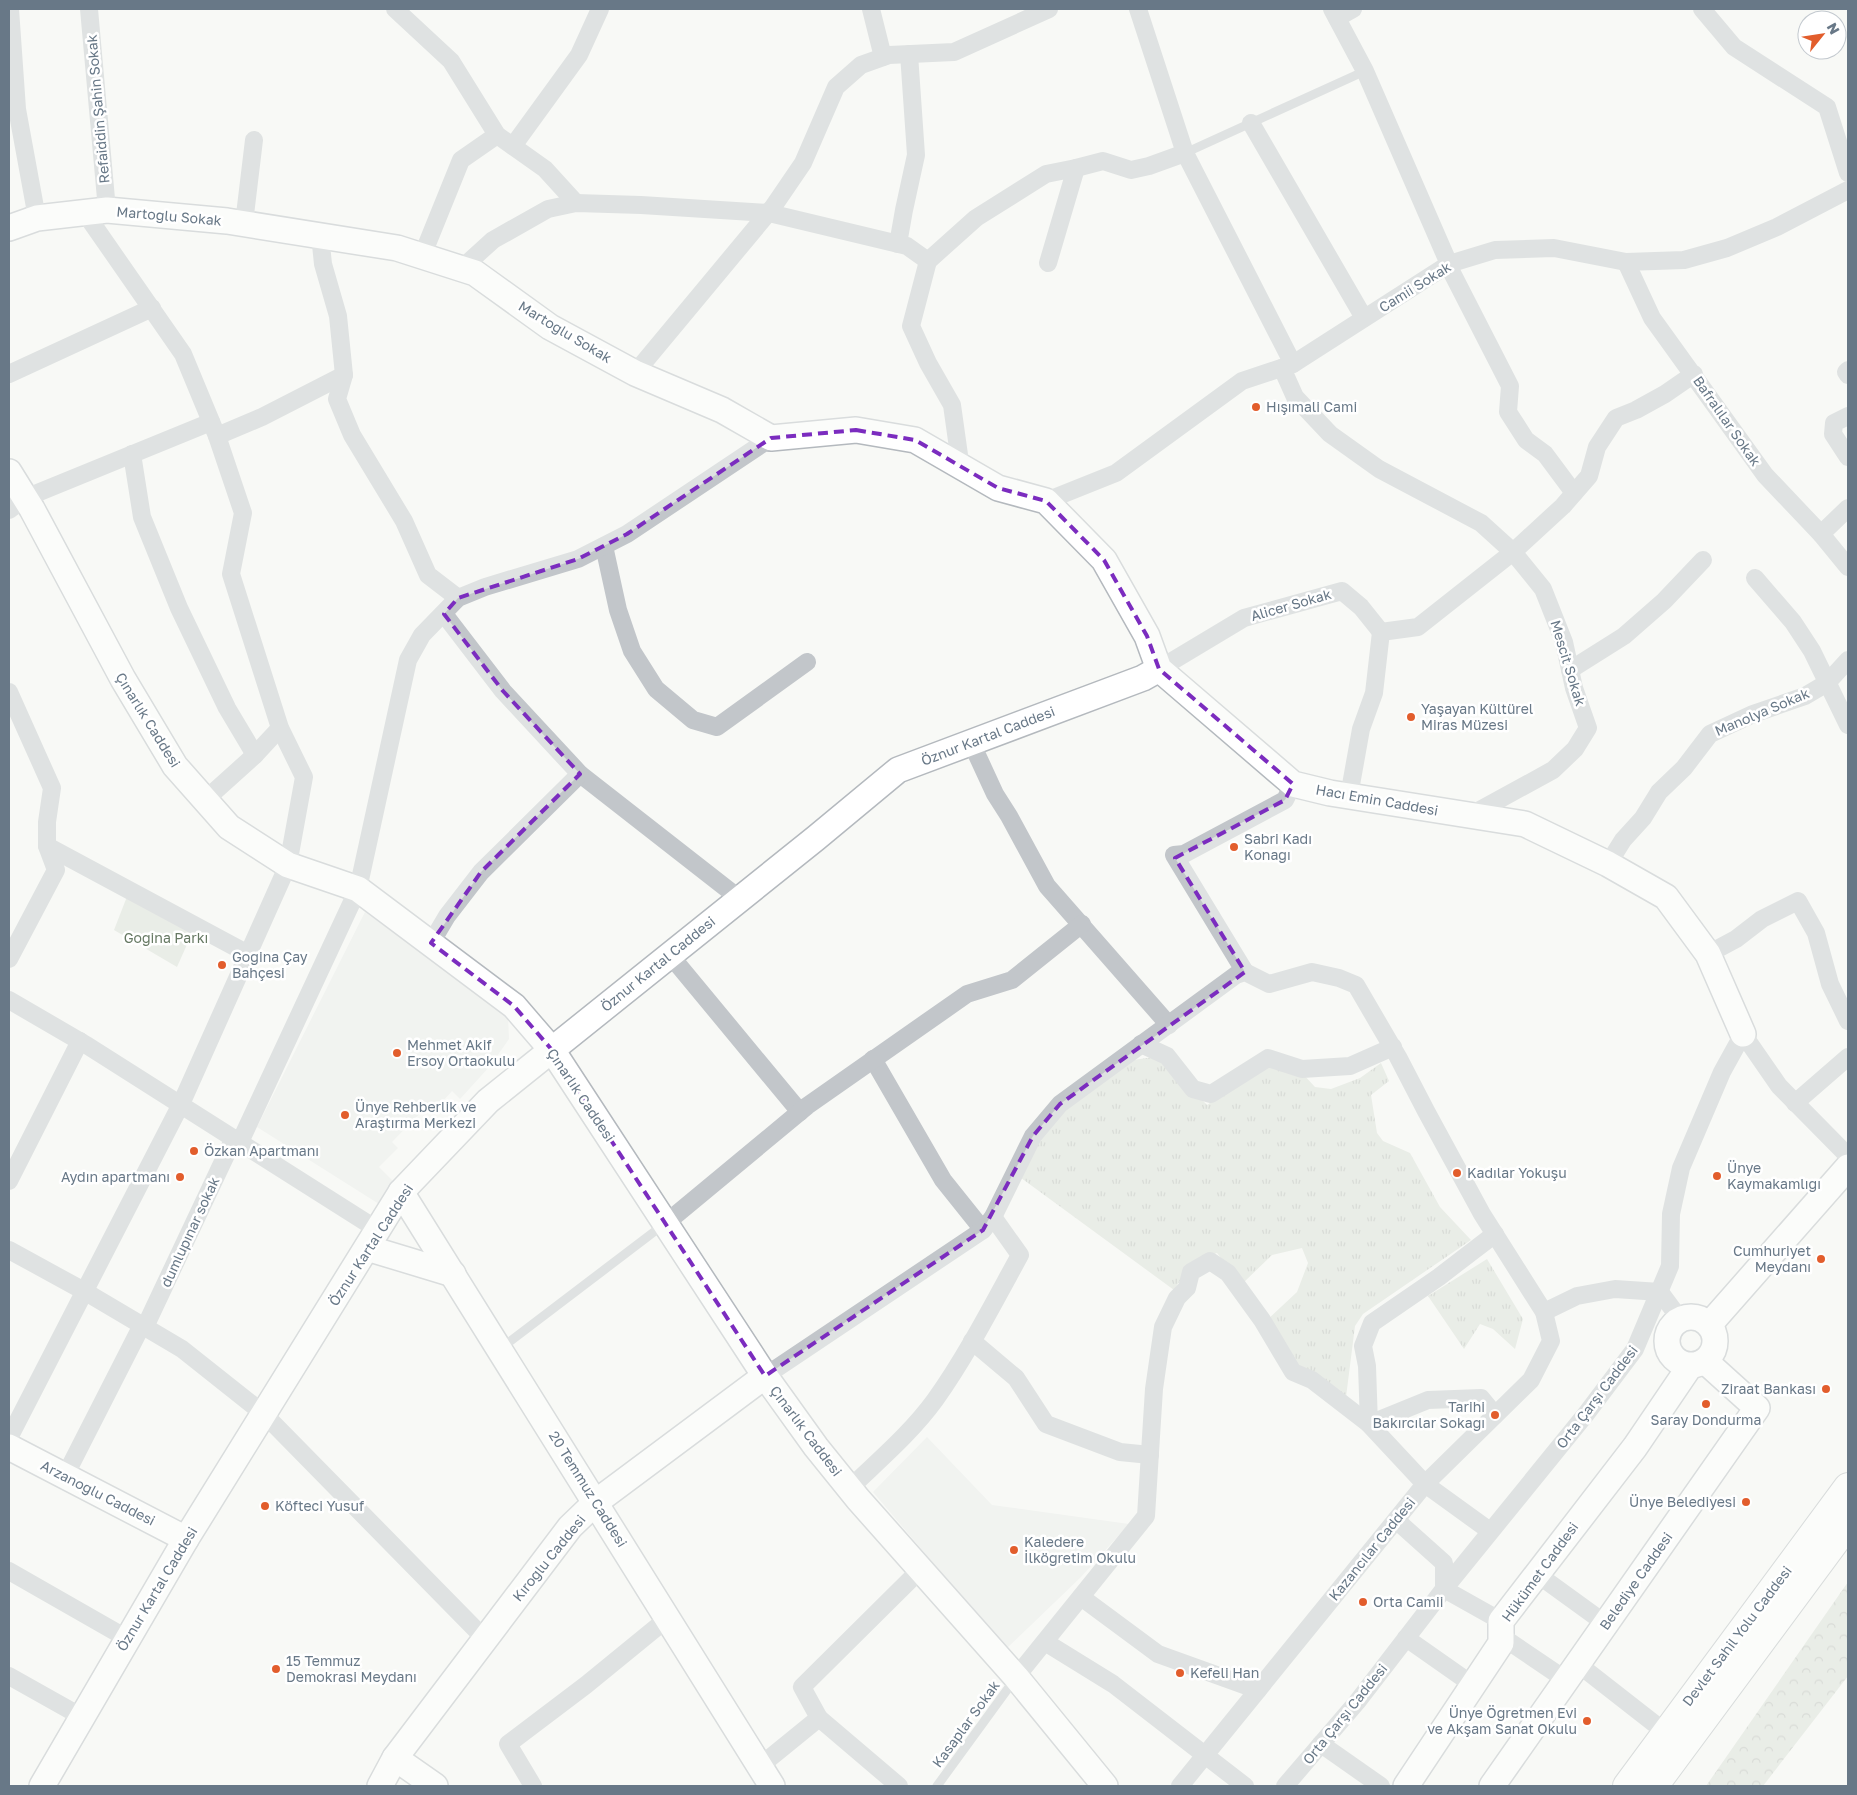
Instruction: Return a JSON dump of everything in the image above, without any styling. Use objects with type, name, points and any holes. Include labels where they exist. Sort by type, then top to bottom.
[{"type":"main road","name":"Devlet Sahil Yolu Caddesi","points":[[1654,1786],[1674,1740],[1848,1487]]},
{"type":"main road","name":"Devlet Sahil Yolu Caddesi","points":[[1627,1786],[1674,1740],[1848,1524]]},
{"type":"street","points":[[10,9],[17,109],[37,218]]},
{"type":"street","name":"Refaiddin Şahin Sokak","points":[[89,9],[96,211]]},
{"type":"street","points":[[395,9],[451,61],[497,135],[545,169],[576,203]]},
{"type":"street","points":[[512,146],[579,55],[600,9]]},
{"type":"street","points":[[870,9],[884,57]]},
{"type":"street","points":[[635,373],[769,213],[804,163],[836,87],[862,65],[884,57],[954,52],[1027,14],[1049,9]]},
{"type":"street","name":"Mescit Sokak","points":[[1138,9],[1184,153],[1288,366],[1295,397],[1330,434],[1379,469],[1481,523],[1513,552],[1543,588],[1564,642],[1574,688],[1588,728],[1575,749],[1553,770],[1471,815]]},
{"type":"street","points":[[1353,9],[1334,14],[1365,72],[1449,264],[1510,386],[1508,412],[1526,440],[1545,454],[1574,493]]},
{"type":"street","points":[[1702,9],[1734,47],[1828,107],[1848,173]]},
{"type":"street","points":[[898,244],[916,155],[909,54]]},
{"type":"street","points":[[1251,123],[1364,318]]},
{"type":"street","points":[[419,255],[427,244],[461,160],[497,135]]},
{"type":"street","points":[[244,224],[254,140]]},
{"type":"street","points":[[959,466],[952,405],[928,363],[911,326],[928,261],[976,218],[1046,174],[1103,161],[1131,170],[1149,166],[1184,153]]},
{"type":"street","points":[[1048,263],[1076,168]]},
{"type":"street","name":"Camii Sokak","points":[[1046,501],[1116,473],[1242,381],[1288,366],[1449,264],[1494,250],[1554,248],[1626,262],[1684,260],[1727,248],[1777,227],[1848,190]]},
{"type":"street","points":[[461,269],[493,240],[548,209],[576,203],[769,213],[906,246],[928,261]]},
{"type":"street","points":[[9,1438],[181,1104],[248,954],[288,864],[304,777],[280,728],[231,574],[243,513],[214,429],[183,354],[152,308],[96,211]]},
{"type":"street","name":"Martoğlu Sokak","points":[[9,228],[37,218],[96,211],[244,224],[397,248],[475,274],[550,327],[635,373],[722,410],[771,438]]},
{"type":"street","points":[[320,236],[322,264],[338,316],[344,375],[337,399],[352,435],[404,521],[428,575],[458,598],[484,587],[578,559],[604,546],[627,534],[771,438],[856,430],[915,440],[998,488],[1046,501]]},
{"type":"street","name":"Bafralılar Sokak","points":[[1626,262],[1652,318],[1765,475],[1821,534],[1848,566]]},
{"type":"street","points":[[9,374],[152,308]]},
{"type":"street","points":[[1848,370],[1846,372],[1848,375]]},
{"type":"street","points":[[1349,796],[1361,729],[1374,694],[1381,632],[1418,627],[1513,552],[1563,506],[1588,476],[1597,447],[1616,418],[1636,410],[1665,394],[1694,374]]},
{"type":"street","points":[[17,504],[132,454],[214,429],[262,417],[344,375]]},
{"type":"street","points":[[1848,416],[1834,423],[1833,434],[1848,457]]},
{"type":"street","points":[[132,454],[142,517],[179,608],[226,708],[255,755]]},
{"type":"street","name":"Çınarlık Caddesi","points":[[9,472],[17,504],[175,766],[229,827],[288,864],[358,889],[514,1006],[552,1050],[766,1376],[816,1447],[1016,1677],[1105,1786]]},
{"type":"street","name":"Hacı Emin Caddesi","points":[[1046,501],[1104,560],[1146,636],[1158,669],[1293,784],[1349,796],[1525,824],[1608,864],[1666,897],[1708,954],[1743,1034]]},
{"type":"street","points":[[1821,534],[1848,508]]},
{"type":"street","points":[[604,546],[618,610],[632,652],[656,689],[693,720],[717,728],[807,662]]},
{"type":"street","points":[[1570,670],[1624,636],[1664,601],[1703,560]]},
{"type":"street","points":[[1756,578],[1793,622],[1812,651],[1848,725]]},
{"type":"street","name":"Alicer Sokak","points":[[1158,669],[1244,618],[1342,591],[1361,607],[1381,632]]},
{"type":"street","name":"dumlupınar sokak","points":[[65,1476],[237,1140],[358,889],[408,660],[422,635],[458,598]]},
{"type":"street","points":[[444,614],[503,690],[580,774],[740,899]]},
{"type":"street","name":"Manolya Sokak","points":[[1608,864],[1623,840],[1643,818],[1659,792],[1684,768],[1710,734],[1753,714],[1805,696],[1827,683],[1848,660]]},
{"type":"street","name":"Öznur Kartal Caddesi","points":[[42,1786],[186,1539],[402,1192],[488,1101],[898,770],[1144,678],[1158,669]]},
{"type":"street","points":[[9,692],[52,788],[47,822],[47,846],[56,870],[9,959]]},
{"type":"street","points":[[205,800],[255,755],[280,728]]},
{"type":"street","points":[[971,742],[995,794],[1047,886],[1169,1025]]},
{"type":"street","points":[[431,944],[447,916],[481,872],[580,774]]},
{"type":"street","points":[[1293,784],[1284,800],[1184,854],[1174,855],[1245,972],[1268,984],[1312,972],[1339,978],[1356,985],[1393,1048],[1495,1234],[1544,1312],[1577,1296],[1616,1289],[1660,1292],[1680,1319]]},
{"type":"street","points":[[47,846],[248,954]]},
{"type":"street","points":[[1708,954],[1736,939],[1762,919],[1798,901],[1816,933],[1830,984],[1848,1021]]},
{"type":"street","points":[[666,1223],[800,1112],[873,1059],[967,994],[1012,980],[1082,924]]},
{"type":"street","points":[[670,955],[800,1112]]},
{"type":"street","points":[[766,1376],[988,1224],[1033,1136],[1060,1104],[1236,975],[1245,972]]},
{"type":"street","points":[[9,1000],[80,1041],[237,1140],[372,1239],[453,1274]]},
{"type":"street","points":[[1743,1034],[1779,1086],[1848,1156]]},
{"type":"street","name":"Orta Çarşı Caddesi","points":[[1285,1786],[1357,1702],[1444,1588],[1586,1414],[1635,1350],[1670,1266],[1671,1214],[1681,1168],[1722,1072],[1743,1034]]},
{"type":"street","points":[[9,1181],[80,1041]]},
{"type":"street","points":[[1141,1044],[1167,1056],[1193,1089],[1211,1094],[1268,1058],[1302,1069],[1350,1066],[1393,1048]]},
{"type":"street","points":[[1795,1103],[1848,1057]]},
{"type":"street","points":[[850,1488],[906,1435],[934,1401],[972,1341],[1020,1255],[944,1180],[873,1059]]},
{"type":"street","points":[[1709,1325],[1848,1166]]},
{"type":"street","name":"20 Temmuz Caddesi","points":[[402,1192],[766,1776]]},
{"type":"street","points":[[1369,1424],[1367,1366],[1362,1346],[1372,1323],[1439,1277],[1495,1234]]},
{"type":"street","points":[[9,1250],[84,1291],[182,1349],[264,1414],[485,1639]]},
{"type":"street","points":[[1016,1677],[1146,1516],[1154,1389],[1163,1327],[1177,1298],[1187,1288],[1191,1272],[1210,1261],[1228,1273],[1262,1320],[1293,1372],[1312,1380],[1369,1424],[1425,1484],[1490,1531]]},
{"type":"street","name":"Kazancılar Caddesi","points":[[1180,1786],[1425,1484],[1531,1380],[1550,1341],[1544,1312]]},
{"type":"street","points":[[1687,1317],[1695,1317],[1709,1325],[1714,1332],[1714,1348],[1711,1355],[1697,1363],[1675,1360],[1667,1346],[1666,1338],[1668,1331],[1680,1319],[1687,1317]]},
{"type":"street","points":[[972,1341],[1016,1378],[1046,1424],[1120,1452],[1150,1455]]},
{"type":"street","name":"Hükümet Caddesi","points":[[1406,1786],[1501,1643],[1501,1628],[1537,1574],[1697,1363]]},
{"type":"street","name":"Belediye Caddesi","points":[[1492,1786],[1757,1408],[1697,1363]]},
{"type":"street","name":"Kıroğlu Caddesi","points":[[380,1786],[395,1758],[570,1527],[596,1502],[766,1376]]},
{"type":"street","points":[[1369,1424],[1428,1400],[1481,1398],[1496,1415]]},
{"type":"street","name":"Arzanoğlu Caddesi","points":[[9,1447],[186,1539]]},
{"type":"street","points":[[1396,1520],[1444,1563],[1444,1588],[1501,1628],[1572,1672],[1674,1740]]},
{"type":"street","points":[[899,1786],[819,1718],[802,1688],[921,1570]]},
{"type":"street","points":[[9,1571],[128,1639]]},
{"type":"street","points":[[1537,1574],[1606,1624]]},
{"type":"street","points":[[1081,1597],[1158,1654],[1258,1690]]},
{"type":"street","points":[[532,1786],[508,1744],[586,1685],[668,1618]]},
{"type":"street","points":[[1406,1638],[1473,1685]]},
{"type":"street","points":[[1045,1642],[1113,1684],[1245,1786]]},
{"type":"street","points":[[9,1676],[82,1717]]},
{"type":"street","points":[[766,1776],[819,1718]]},
{"type":"street","points":[[1321,1744],[1381,1786]]},
{"type":"street","points":[[395,1758],[435,1786]]},
{"type":"lane","points":[[1184,153],[1365,72]]},
{"type":"lane","points":[[500,1349],[666,1223]]},
{"type":"lane","name":"Kasaplar Sokak","points":[[937,1786],[1016,1677]]},
{"type":"highlighted area","points":[[856,430],[915,440],[998,488],[1046,501],[1104,560],[1147,636],[1159,669],[1293,784],[1285,800],[1175,858],[1245,972],[1060,1104],[1033,1136],[983,1230],[765,1376],[552,1050],[514,1006],[431,943],[481,872],[580,774],[503,691],[444,614],[458,598],[578,559],[627,534],[771,438]]},
{"type":"shaded area","name":"Mehmet Akif Ersoy Ortaokulu","points":[[365,912],[508,1016],[509,1039],[490,1066],[460,1099],[452,1091],[434,1111],[428,1105],[392,1142],[398,1148],[379,1167],[397,1185],[379,1204],[257,1127]]},
{"type":"shaded area","name":"Kaledere İlköğretim Okulu","points":[[927,1437],[992,1505],[1129,1524],[1081,1577],[1006,1649],[873,1492]]},
{"type":"green space","name":"Gogina Parkı","points":[[128,894],[193,931],[177,967],[114,930]]},
{"type":"green space","points":[[1153,1057],[1166,1062],[1207,1105],[1268,1063],[1303,1074],[1315,1087],[1331,1089],[1360,1078],[1381,1063],[1389,1081],[1371,1095],[1377,1133],[1383,1141],[1410,1153],[1440,1207],[1471,1240],[1363,1314],[1355,1326],[1346,1397],[1300,1368],[1266,1321],[1297,1292],[1308,1263],[1302,1248],[1272,1255],[1242,1284],[1217,1253],[1193,1261],[1174,1290],[1017,1175],[1036,1138],[1066,1109],[1134,1060]]},
{"type":"green space","points":[[1487,1259],[1523,1319],[1515,1349],[1493,1329],[1480,1324],[1464,1349],[1428,1296]]},
{"type":"green space","points":[[1848,1582],[1848,1676],[1763,1786],[1706,1786]]},
{"type":"place","name":"Hışımali Cami","points":[[1256,407]]},
{"type":"place","name":"Yaşayan Kültürel Miras Müzesi","points":[[1411,717]]},
{"type":"place","name":"Sabri Kadı Konağı","points":[[1234,847]]},
{"type":"place","name":"Gogina Çay Bahçesi","points":[[222,965]]},
{"type":"place","name":"Mehmet Akif Ersoy Ortaokulu","points":[[397,1053]]},
{"type":"place","name":"Ünye Rehberlik ve Araştırma Merkezi","points":[[345,1115]]},
{"type":"place","name":"Özkan Apartmanı","points":[[194,1151]]},
{"type":"place","name":"Kadılar Yokuşu","points":[[1457,1173]]},
{"type":"place","name":"Ünye Kaymakamlığı","points":[[1717,1176]]},
{"type":"place","name":"Aydın apartmanı","points":[[180,1177]]},
{"type":"place","name":"Cumhuriyet Meydanı","points":[[1821,1259]]},
{"type":"place","name":"Ziraat Bankası","points":[[1826,1389]]},
{"type":"place","name":"Saray Dondurma","points":[[1706,1404]]},
{"type":"place","name":"Tarihi Bakırcılar Sokağı","points":[[1495,1415]]},
{"type":"place","name":"Ünye Belediyesi","points":[[1746,1502]]},
{"type":"place","name":"Köfteci Yusuf","points":[[265,1506]]},
{"type":"place","name":"Kaledere İlköğretim Okulu","points":[[1014,1550]]},
{"type":"place","name":"Orta Camii","points":[[1363,1602]]},
{"type":"place","name":"15 Temmuz Demokrasi Meydanı","points":[[276,1669]]},
{"type":"place","name":"Kefeli Han","points":[[1180,1673]]},
{"type":"place","name":"Ünye Öğretmen Evi ve Akşam Sanat Okulu","points":[[1587,1721]]}]
